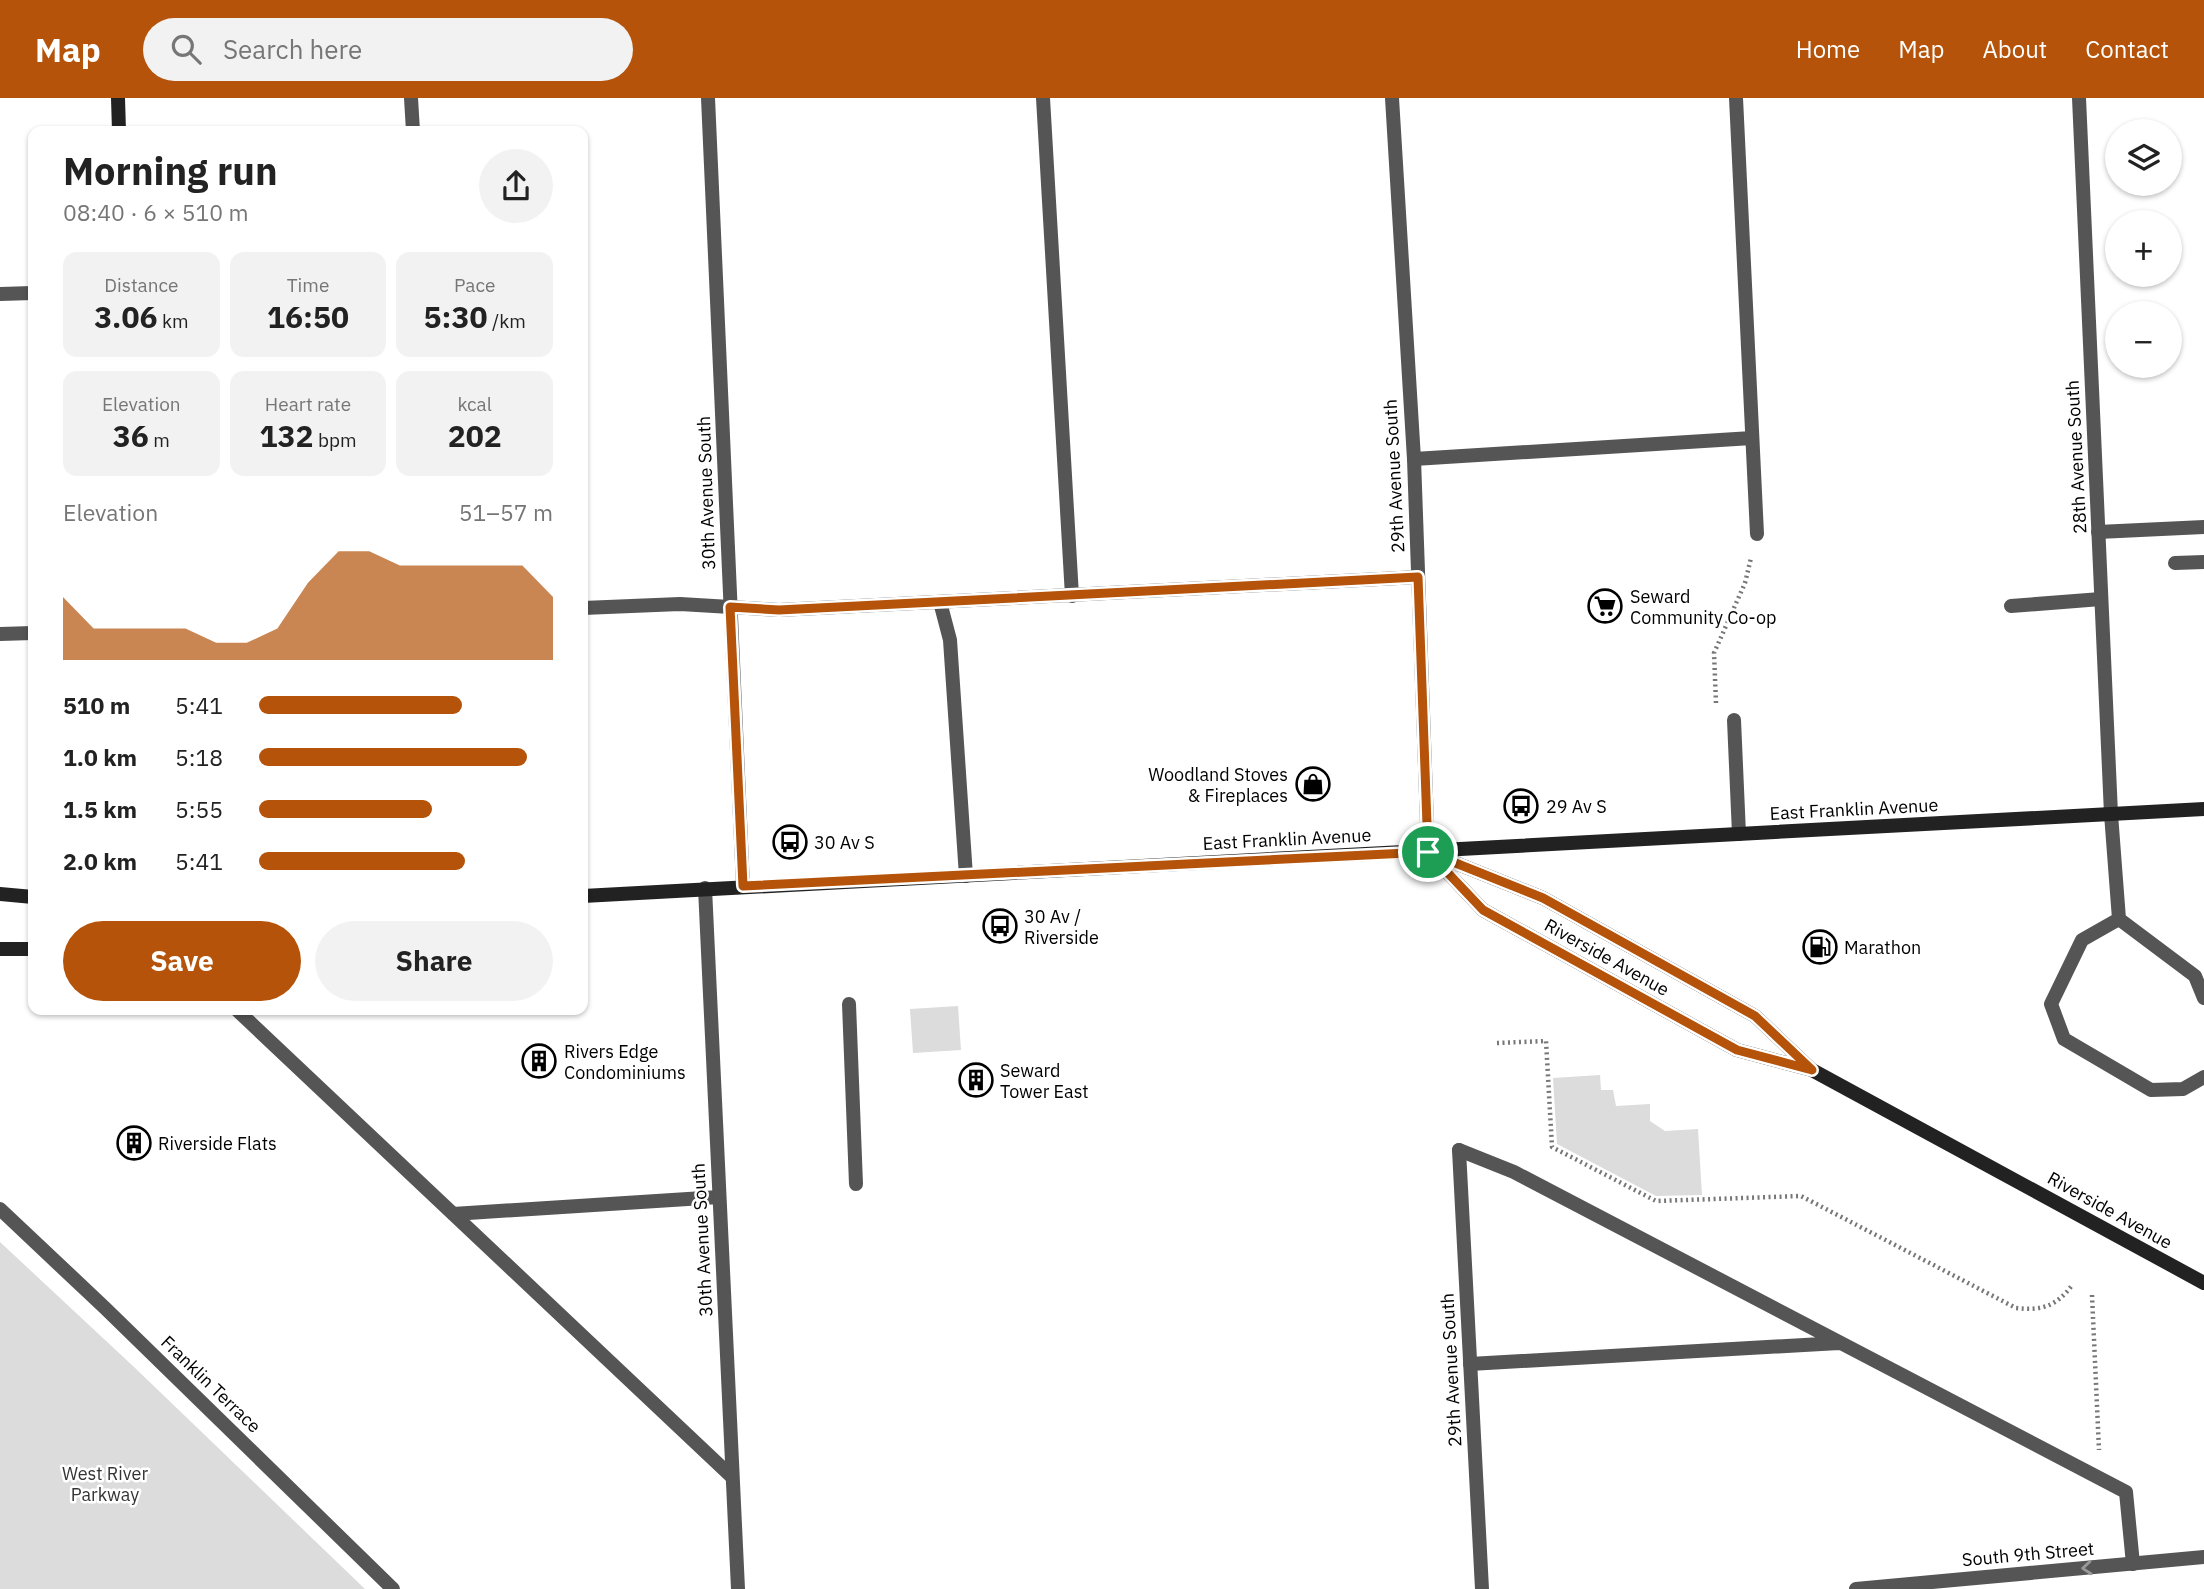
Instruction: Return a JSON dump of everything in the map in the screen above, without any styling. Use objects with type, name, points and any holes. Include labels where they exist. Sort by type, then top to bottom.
[{"type":"street","points":[[118,98],[119,126]]},
{"type":"street","points":[[411,98],[413,126]]},
{"type":"street","name":"30th Avenue South","points":[[708,98],[743,886]]},
{"type":"street","points":[[1043,98],[1072,596]]},
{"type":"street","name":"29th Avenue South","points":[[1392,98],[1414,459],[1428,852]]},
{"type":"street","points":[[1736,98],[1758,534]]},
{"type":"street","name":"28th Avenue South","points":[[2079,98],[2101,599],[2119,919]]},
{"type":"street","points":[[0,293],[28,293]]},
{"type":"street","points":[[1414,459],[1752,438]]},
{"type":"street","points":[[2098,532],[2204,527]]},
{"type":"street","points":[[2175,563],[2204,562]]},
{"type":"street","points":[[588,608],[680,604],[779,610],[1418,577]]},
{"type":"street","points":[[2011,606],[2101,599]]},
{"type":"street","points":[[940,602],[950,640],[966,876]]},
{"type":"street","points":[[0,634],[28,633]]},
{"type":"street","points":[[1734,720],[1739,834]]},
{"type":"street","name":"East Franklin Avenue","points":[[588,896],[2204,809]]},
{"type":"street","name":"Riverside Avenue","points":[[1428,852],[1543,898],[1755,1016],[1812,1070]]},
{"type":"street","name":"Riverside Avenue","points":[[1428,852],[1483,910],[1737,1050],[1812,1070],[2204,1283]]},
{"type":"street","name":"30th Avenue South","points":[[705,888],[738,1589]]},
{"type":"street","points":[[0,894],[28,897]]},
{"type":"street","points":[[2204,998],[2195,976],[2119,919],[2081,940],[2051,1004],[2064,1039],[2151,1090],[2183,1090],[2204,1077]]},
{"type":"street","points":[[0,948],[28,949]]},
{"type":"street","points":[[849,1004],[856,1184]]},
{"type":"street","points":[[242,1015],[732,1477]]},
{"type":"street","name":"29th Avenue South","points":[[1482,1589],[1459,1150],[1514,1172],[1841,1343]]},
{"type":"street","points":[[453,1214],[719,1197]]},
{"type":"street","name":"Franklin Terrace","points":[[0,1209],[393,1589]]},
{"type":"street","points":[[1470,1364],[1841,1343],[2126,1492],[2133,1564]]},
{"type":"street","name":"South 9th Street","points":[[1856,1589],[2204,1557]]},
{"type":"path","points":[[1716,706],[1714,653],[1745,583],[1751,565],[1752,546],[1758,534]]},
{"type":"path","points":[[1497,1043],[1546,1041],[1552,1147],[1656,1201],[1801,1196],[2016,1308],[2034,1310],[2052,1304],[2064,1296],[2073,1284]]},
{"type":"path","points":[[2092,1295],[2100,1479]]},
{"type":"green space","points":[[958,1006],[961,1050],[913,1053],[910,1009]]},
{"type":"green space","points":[[1600,1075],[1601,1090],[1613,1090],[1616,1106],[1650,1104],[1650,1121],[1665,1131],[1698,1129],[1702,1195],[1656,1196],[1557,1144],[1553,1078]]},
{"type":"green space","name":"West River Parkway","points":[[0,1242],[134,1367],[365,1589],[0,1589]]},
{"type":"place","name":"Seward Community Co-op","points":[[1605,606]]},
{"type":"place","name":"Woodland Stoves & Fireplaces","points":[[1313,784]]},
{"type":"place","name":"29 Av S","points":[[1521,806]]},
{"type":"place","name":"30 Av S","points":[[790,842]]},
{"type":"place","name":"30 Av / Riverside","points":[[1000,926]]},
{"type":"place","name":"Marathon","points":[[1820,947]]},
{"type":"place","name":"Rivers Edge Condominiums","points":[[539,1061]]},
{"type":"place","name":"Seward Tower East","points":[[976,1080]]},
{"type":"place","name":"Riverside Flats","points":[[134,1143]]},
{"type":"route","points":[[1428,852],[743,886],[730,607],[779,610],[1418,577],[1428,852],[1543,898],[1755,1016],[1812,1070],[1737,1050],[1483,910],[1428,852]]}]
